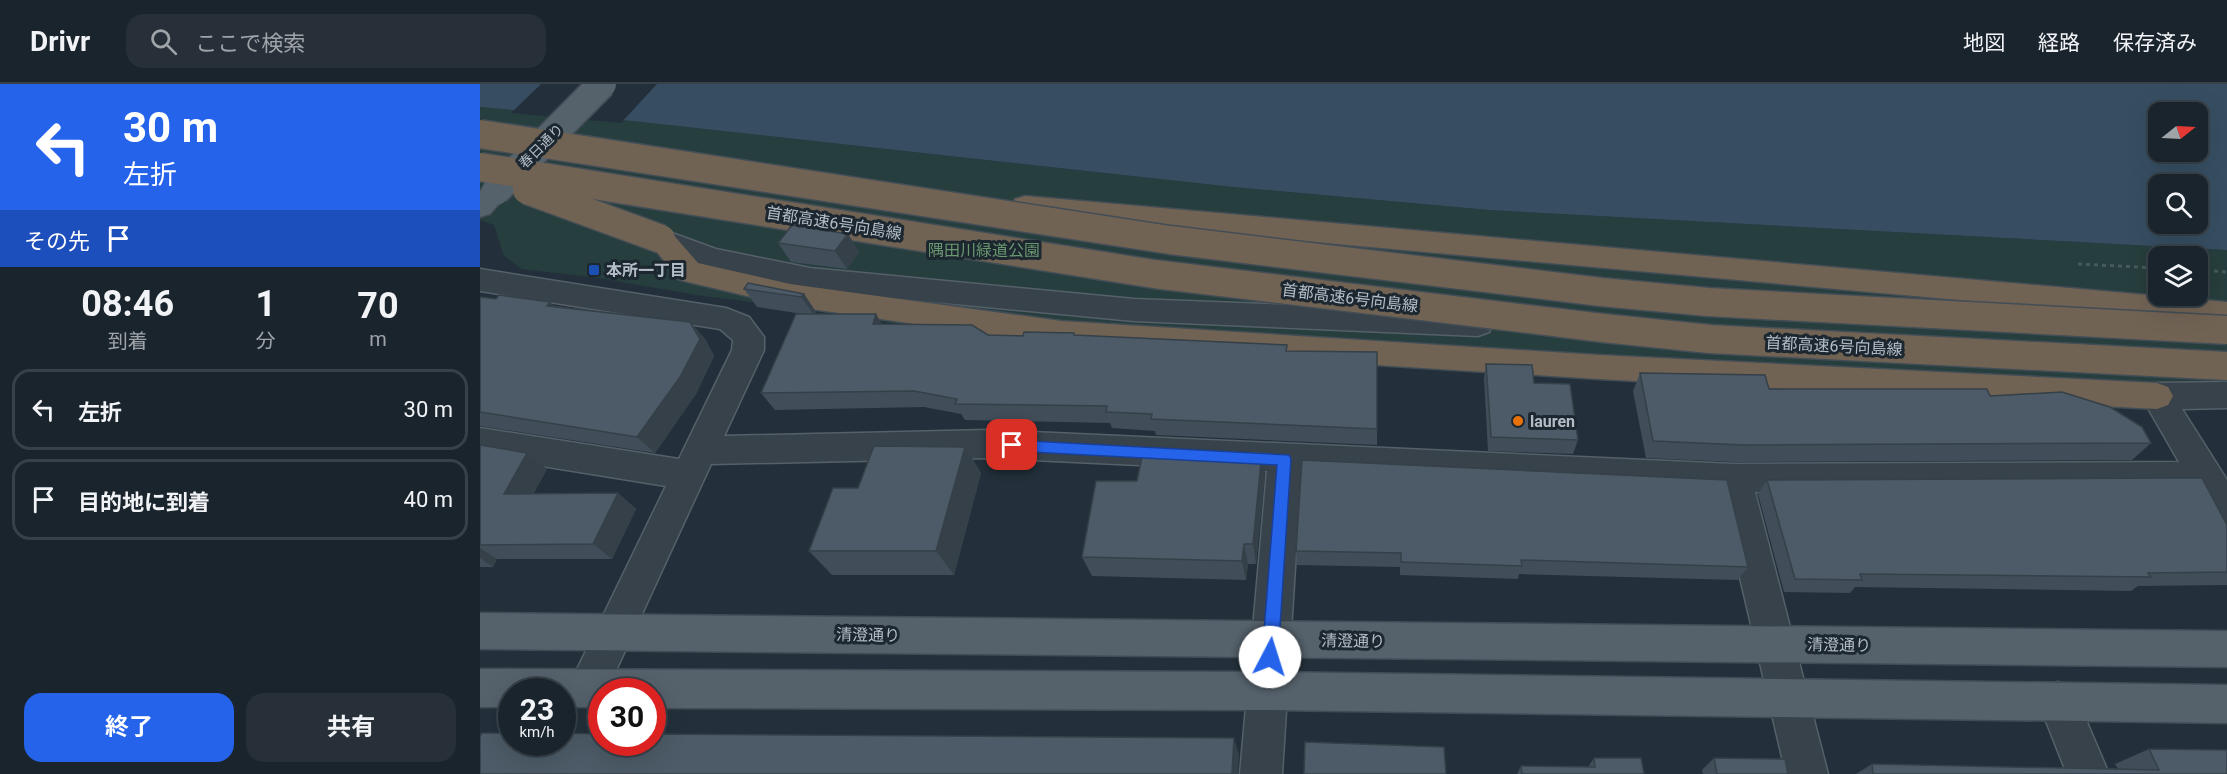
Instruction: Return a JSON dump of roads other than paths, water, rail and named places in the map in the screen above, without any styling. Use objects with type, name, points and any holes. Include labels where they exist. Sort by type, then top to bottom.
[{"type":"highway","name":"首都高速6号向島線","points":[[480,134],[1170,240],[1601,292],[1720,303],[2227,330]]},
{"type":"highway","points":[[484,186],[507,183],[661,239],[688,271],[790,295],[1061,333],[1599,367],[2157,396]]},
{"type":"highway","name":"首都高速6号向島線","points":[[484,186],[1155,274],[1603,328],[1721,339],[2227,366]]},
{"type":"highway","points":[[838,189],[2227,313]]},
{"type":"main road","name":"春日通り","points":[[484,186],[602,84]]},
{"type":"main road","name":"清澄通り","points":[[480,631],[2227,649]]},
{"type":"main road","points":[[480,688],[588,688]]},
{"type":"main road","points":[[666,688],[1266,691],[2227,704]]},
{"type":"street","points":[[661,239],[711,258],[810,279],[1123,309],[1603,328]]},
{"type":"street","points":[[480,280],[726,319],[738,325],[749,337],[748,350],[593,678]]},
{"type":"street","points":[[2157,396],[2227,395]]},
{"type":"street","points":[[2157,396],[2227,510]]},
{"type":"street","points":[[480,441],[696,462],[989,444],[1734,478],[2206,476]]},
{"type":"street","points":[[1261,774],[1284,459]]},
{"type":"street","points":[[1734,478],[1808,774]]},
{"type":"street","points":[[2058,701],[2088,774]]},
{"type":"water","points":[[480,84],[2227,84],[2227,250],[2208,249],[2208,246],[2153,246],[1489,210],[1233,187],[632,121],[480,107]]},
{"type":"place","name":"本所一丁目","points":[[594,270]]},
{"type":"place","name":"lauren","points":[[1518,421]]},
{"type":"park label","name":"隅田川緑道公園","points":[[984,250]]}]
